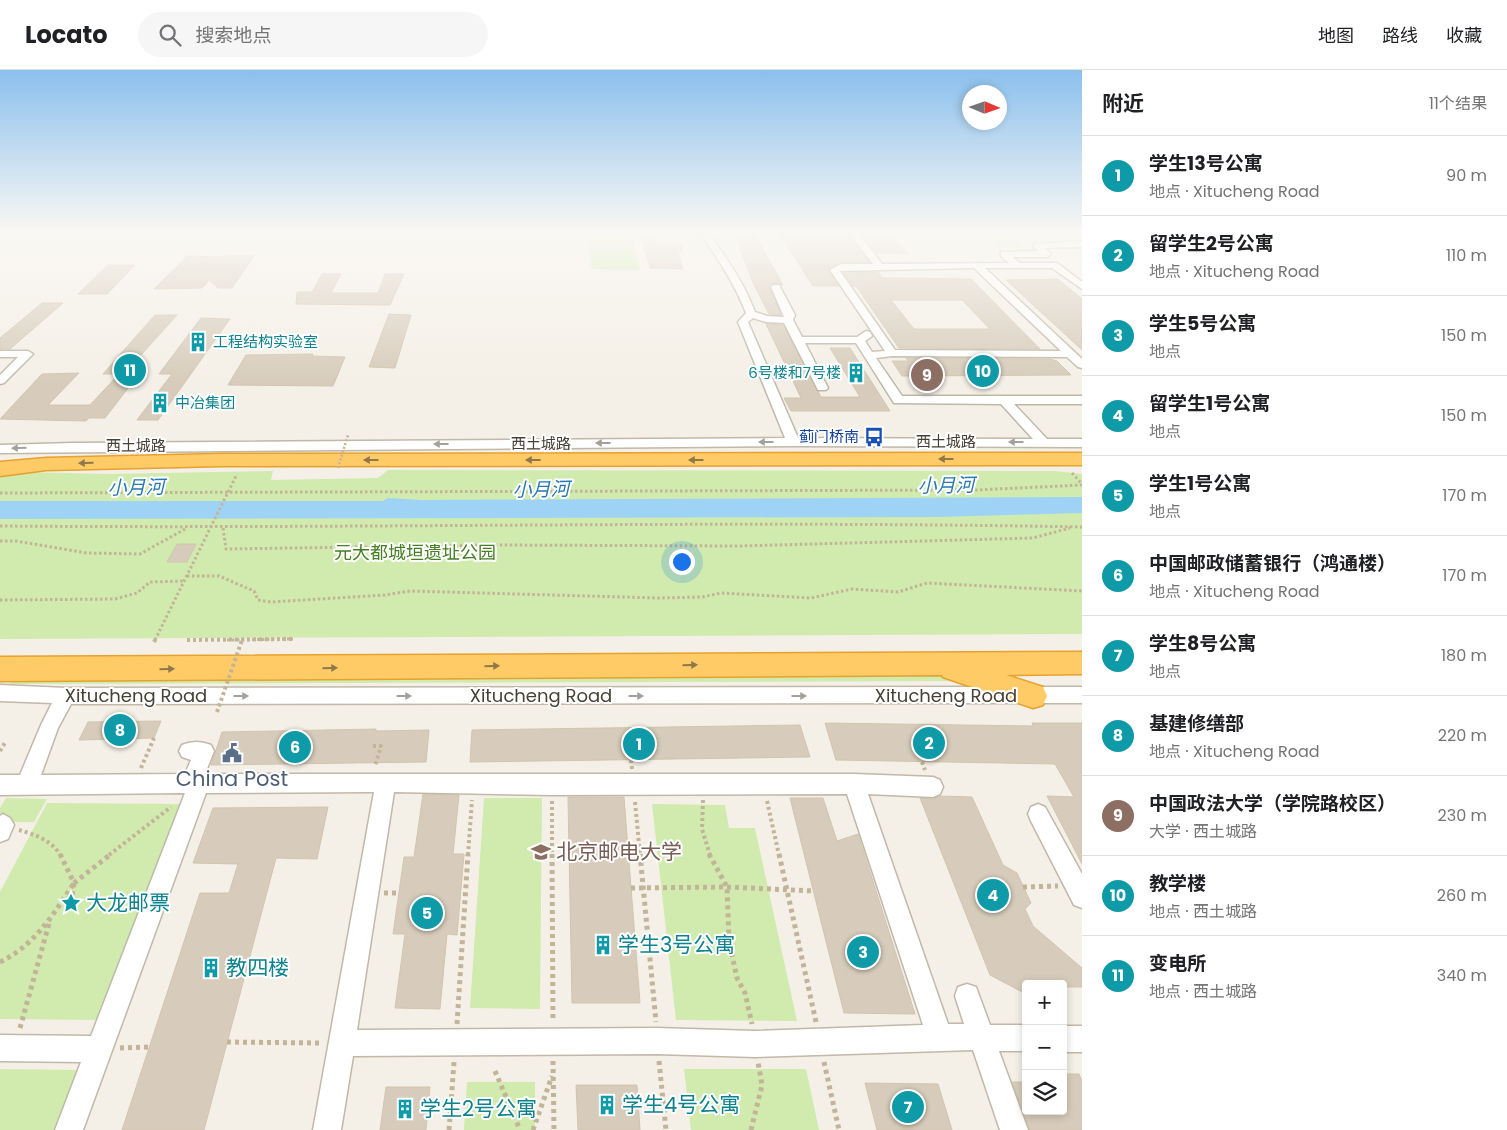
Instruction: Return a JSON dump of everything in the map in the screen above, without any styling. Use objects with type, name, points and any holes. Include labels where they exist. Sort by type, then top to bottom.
[{"type":"highway","points":[[73,447],[222,460]]},
{"type":"highway","points":[[0,469],[46,464],[222,460],[1075,468]]},
{"type":"highway","points":[[931,662],[1033,696]]},
{"type":"highway","name":"Xitucheng Road","points":[[0,669],[118,670],[931,662],[1082,663]]},
{"type":"highway","points":[[0,675],[118,670]]},
{"type":"street","points":[[738,282],[751,314]]},
{"type":"street","points":[[843,282],[892,353]]},
{"type":"street","points":[[994,282],[1082,365]]},
{"type":"street","points":[[776,287],[790,315],[788,320],[822,388]]},
{"type":"street","points":[[751,314],[766,319],[788,320]]},
{"type":"street","points":[[751,314],[743,322],[793,442]]},
{"type":"street","points":[[859,340],[898,400],[1082,400]]},
{"type":"street","points":[[869,356],[892,353],[1070,354]]},
{"type":"street","points":[[0,354],[28,354],[0,381]]},
{"type":"street","points":[[1004,400],[1043,442]]},
{"type":"street","name":"西土城路","points":[[0,449],[793,442],[1082,443]]},
{"type":"street","name":"Xitucheng Road","points":[[0,694],[66,696],[1082,695]]},
{"type":"street","points":[[27,784],[50,725],[66,696]]},
{"type":"street","points":[[69,1130],[196,786],[204,751],[189,751]]},
{"type":"street","points":[[0,785],[134,784],[196,786],[378,782],[634,786],[854,784],[933,787]]},
{"type":"street","points":[[327,1130],[342,1043],[378,782]]},
{"type":"street","points":[[854,784],[940,1037]]},
{"type":"street","points":[[1038,814],[1079,891]]},
{"type":"street","points":[[967,996],[980,1038],[1014,1130]]},
{"type":"street","points":[[342,1043],[657,1041],[755,1044],[940,1037],[1022,1038]]},
{"type":"street","points":[[1067,1039],[1082,1039]]},
{"type":"street","points":[[6,1048],[100,1049]]},
{"type":"lane","points":[[798,340],[859,340],[867,336],[832,282]]},
{"type":"path","points":[[338,468],[348,435]]},
{"type":"path","points":[[1075,468],[1082,478]]},
{"type":"path","points":[[0,493],[976,490],[1082,485],[1075,468]]},
{"type":"path","points":[[154,642],[234,478]]},
{"type":"path","points":[[0,526],[223,528],[890,524],[1082,527]]},
{"type":"path","points":[[223,528],[226,549],[494,545],[740,546],[1033,538],[1074,527]]},
{"type":"path","points":[[0,541],[16,541],[87,553],[140,554],[188,528]]},
{"type":"path","points":[[187,576],[219,576],[254,592],[258,600],[271,602],[410,591],[659,598],[702,597],[721,593],[811,598],[852,589],[898,592],[926,583],[1082,591]]},
{"type":"path","points":[[0,600],[115,599],[137,593],[150,582],[184,580]]},
{"type":"path","points":[[187,640],[293,639]]},
{"type":"path","points":[[217,712],[242,640]]},
{"type":"path","points":[[134,784],[154,738]]},
{"type":"path","points":[[0,750],[6,741]]},
{"type":"path","points":[[373,746],[381,746],[378,782]]},
{"type":"path","points":[[449,1130],[474,785]]},
{"type":"path","points":[[552,785],[554,1130]]},
{"type":"path","points":[[704,785],[702,829],[708,852],[718,867],[727,887],[729,941],[737,978],[745,993],[762,1085],[751,1130]]},
{"type":"path","points":[[763,785],[839,1130]]},
{"type":"path","points":[[0,962],[10,958],[40,935],[74,883],[196,786]]},
{"type":"path","points":[[634,786],[666,1130]]},
{"type":"path","points":[[31,833],[56,848],[74,883],[71,903]]},
{"type":"path","points":[[631,888],[727,887],[814,891]]},
{"type":"path","points":[[1023,887],[1079,891]]},
{"type":"path","points":[[6,1048],[23,1020],[50,920]]},
{"type":"path","points":[[227,1042],[342,1043]]},
{"type":"path","points":[[100,1049],[149,1047]]},
{"type":"path","points":[[495,1071],[520,1130]]},
{"type":"path","points":[[533,1130],[553,1074]]},
{"type":"green space","name":"元大都城垣遗址公园","points":[[388,470],[1055,471],[1082,474],[1082,634],[0,639],[0,475],[24,472],[108,474],[273,471],[271,480],[378,478]]},
{"type":"green space","points":[[957,674],[975,681],[8,684],[16,680]]},
{"type":"green space","points":[[6,798],[47,799],[34,822],[0,822],[0,808]]},
{"type":"green space","points":[[484,798],[542,798],[540,1009],[470,1008]]},
{"type":"green space","points":[[47,803],[182,804],[98,1020],[0,1019],[0,892]]},
{"type":"green space","points":[[652,804],[725,805],[729,828],[755,828],[797,1021],[676,1020]]},
{"type":"green space","points":[[0,1069],[79,1070],[56,1130],[0,1130]]},
{"type":"green space","points":[[684,1069],[806,1069],[819,1130],[691,1130]]},
{"type":"green space","points":[[467,1082],[535,1082],[535,1130],[464,1130]]},
{"type":"water","points":[[1082,497],[1082,513],[938,517],[0,519],[0,501],[383,501],[388,498],[421,500]]},
{"type":"building","points":[[90,282],[118,282],[107,294],[78,294]]},
{"type":"building","points":[[161,282],[207,282],[202,288],[154,289]]},
{"type":"building","points":[[212,282],[236,282],[232,288],[218,288]]},
{"type":"building","points":[[317,282],[337,282],[331,293],[378,293],[382,282],[400,282],[390,305],[296,304],[297,292],[312,292]]},
{"type":"building","points":[[753,282],[782,282],[783,285],[773,283],[769,285],[781,315],[769,314]]},
{"type":"building","points":[[811,282],[837,282],[839,286],[813,286]]},
{"type":"building","points":[[851,282],[974,282],[1040,349],[899,348],[856,286],[853,286]],"holes":[[[891,300],[962,300],[990,329],[914,329]]]},
{"type":"building","points":[[1009,282],[1062,282],[1082,299],[1082,350]]},
{"type":"building","points":[[42,303],[63,303],[10,349],[0,349],[0,338]]},
{"type":"building","points":[[389,314],[411,315],[395,368],[369,367]]},
{"type":"building","points":[[155,315],[177,315],[131,366],[145,366],[105,418],[89,418],[86,421],[0,419],[42,374],[79,373],[48,405],[90,405],[119,374],[103,374]]},
{"type":"building","points":[[201,318],[230,319],[158,420],[137,420],[172,374],[159,374]]},
{"type":"building","name":"6号楼和7号楼","points":[[766,324],[783,325],[821,397],[860,397],[830,348],[850,348],[890,411],[791,411],[784,398],[801,398]]},
{"type":"building","points":[[313,354],[312,356],[345,357],[333,386],[228,385],[246,355]]},
{"type":"building","points":[[906,358],[1050,359],[1057,361],[1071,375],[902,376],[892,361],[908,361]]},
{"type":"building","points":[[177,544],[196,544],[187,562],[167,562]]},
{"type":"building","points":[[161,721],[154,738],[79,740],[88,722]]},
{"type":"building","points":[[825,723],[1033,726],[1032,723],[1082,723],[1082,864],[1047,796],[1074,797],[1055,764],[836,760]]},
{"type":"building","points":[[800,725],[810,757],[470,762],[472,730]]},
{"type":"building","points":[[376,729],[376,731],[429,730],[426,762],[211,765],[222,732]]},
{"type":"building","points":[[423,794],[459,795],[453,854],[464,854],[457,935],[447,934],[440,1009],[395,1008],[405,934],[393,934],[404,857],[414,857]]},
{"type":"building","points":[[939,796],[972,797],[1003,865],[1017,873],[1031,903],[1025,909],[1033,926],[1082,968],[1082,987],[1067,987],[1067,980],[1022,980],[1022,992],[990,975],[920,798],[933,799]]},
{"type":"building","name":"学生3号公寓","points":[[568,797],[624,797],[640,1003],[572,1003]]},
{"type":"building","points":[[790,798],[823,798],[837,841],[858,834],[915,1014],[844,1013]]},
{"type":"building","name":"教四楼","points":[[328,807],[317,859],[276,858],[204,1130],[122,1130],[200,893],[229,893],[238,864],[193,863],[213,808]]},
{"type":"building","points":[[1067,1074],[1079,1074],[1082,1081],[1082,1130],[1030,1130],[1024,1115],[1067,1115]]},
{"type":"building","points":[[1012,1082],[1022,1082],[1022,1109]]},
{"type":"building","points":[[865,1083],[938,1084],[952,1130],[877,1130]]},
{"type":"building","name":"学生4号公寓","points":[[576,1085],[637,1085],[640,1130],[578,1130]]},
{"type":"building","name":"学生2号公寓","points":[[386,1087],[430,1087],[426,1130],[380,1130]]},
{"type":"place","name":"工程结构实验室","points":[[198,342]]},
{"type":"place","name":"变电所","points":[[130,370]]},
{"type":"place","name":"教学楼","points":[[983,371]]},
{"type":"place","name":"6号楼和7号楼","points":[[856,373]]},
{"type":"place","name":"中国政法大学（学院路校区）","points":[[927,375]]},
{"type":"place","name":"中冶集团","points":[[160,403]]},
{"type":"place","name":"蓟门桥南","points":[[874,437]]},
{"type":"place","name":"基建修缮部","points":[[120,730]]},
{"type":"place","name":"留学生2号公寓","points":[[929,743]]},
{"type":"place","name":"学生13号公寓","points":[[639,744]]},
{"type":"place","name":"中国邮政储蓄银行（鸿通楼）","points":[[295,747]]},
{"type":"place","name":"China Post","points":[[232,753]]},
{"type":"place","name":"北京邮电大学","points":[[541,852]]},
{"type":"place","name":"留学生1号公寓","points":[[993,895]]},
{"type":"place","name":"大龙邮票","points":[[71,903]]},
{"type":"place","name":"学生1号公寓","points":[[427,913]]},
{"type":"place","name":"学生3号公寓","points":[[603,945]]},
{"type":"place","name":"学生5号公寓","points":[[863,952]]},
{"type":"place","name":"教四楼","points":[[211,968]]},
{"type":"place","name":"学生4号公寓","points":[[607,1105]]},
{"type":"place","name":"学生8号公寓","points":[[908,1107]]},
{"type":"place","name":"学生2号公寓","points":[[405,1109]]},
{"type":"water label","name":"小月河","points":[[946,485]]},
{"type":"water label","name":"小月河","points":[[136,487]]},
{"type":"water label","name":"小月河","points":[[541,489]]}]
